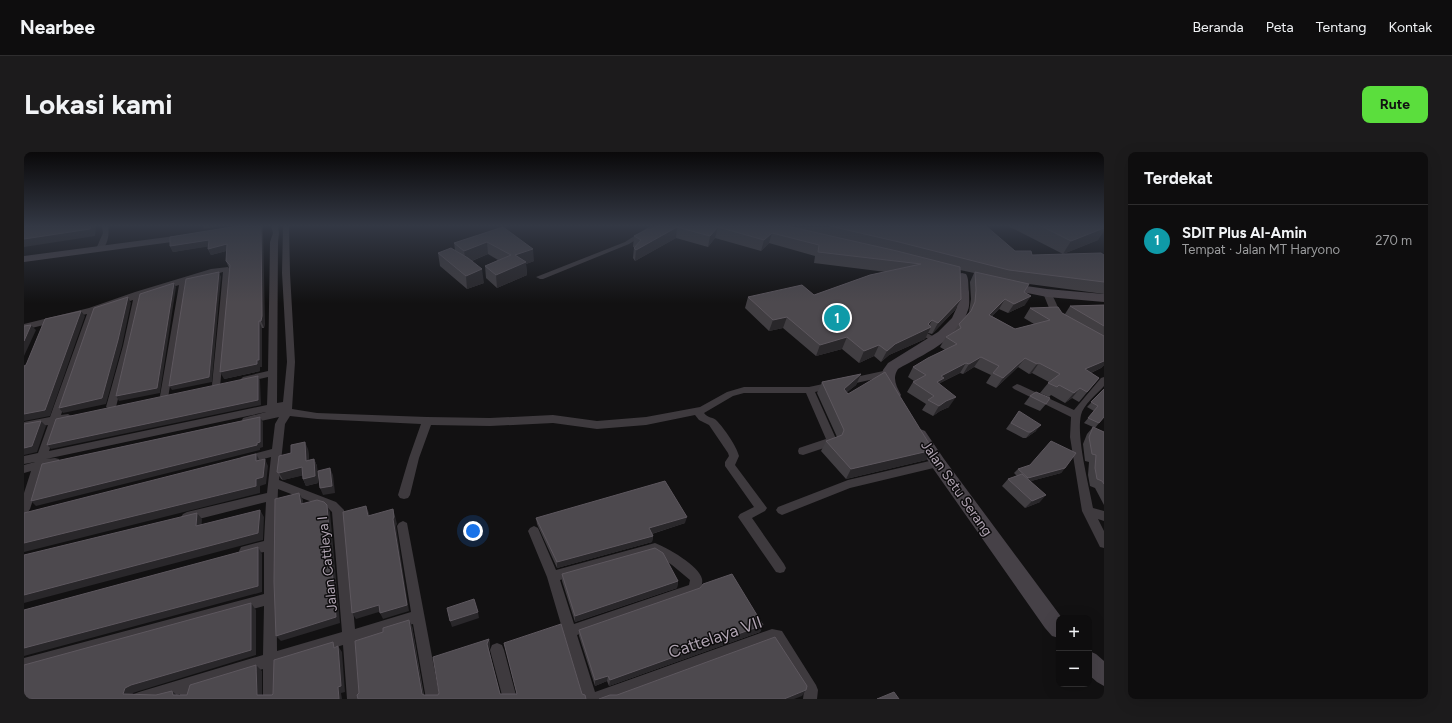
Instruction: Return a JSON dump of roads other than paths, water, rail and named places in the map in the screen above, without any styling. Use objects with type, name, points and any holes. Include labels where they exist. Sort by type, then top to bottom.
[{"type":"street","points":[[24,259],[81,252]]},
{"type":"street","points":[[274,252],[274,373],[271,411],[280,424]]},
{"type":"street","points":[[270,699],[270,544],[272,496],[280,424],[288,408],[292,362],[286,274],[286,252]]},
{"type":"street","points":[[540,277],[605,252]]},
{"type":"street","points":[[24,327],[92,310],[214,270],[225,269],[227,271],[216,385]]},
{"type":"street","points":[[24,469],[41,461],[288,408],[317,416],[427,422],[490,422],[553,419],[597,425],[646,421],[697,411],[708,407],[730,394],[744,390],[809,390],[873,375],[888,374],[893,366],[932,338],[948,330],[962,311],[962,276]]},
{"type":"street","points":[[165,396],[182,281]]},
{"type":"street","points":[[996,284],[1047,293],[1104,298]]},
{"type":"street","points":[[1047,293],[1055,313],[1064,322]]},
{"type":"street","points":[[111,407],[127,346],[138,294]]},
{"type":"street","points":[[27,512],[41,461],[92,310]]},
{"type":"street","points":[[39,335],[45,321]]},
{"type":"street","points":[[238,381],[274,373]]},
{"type":"street","name":"Jalan Setu Serang","points":[[888,374],[888,383],[938,463],[1056,624]]},
{"type":"street","points":[[1104,380],[1100,391],[1080,407],[1076,415],[1075,437],[1088,511],[1104,543]]},
{"type":"street","points":[[1017,387],[1076,415]]},
{"type":"street","points":[[803,451],[832,442],[809,390]]},
{"type":"street","points":[[697,411],[702,418],[713,422],[733,452],[734,456],[730,462],[730,466],[761,508],[744,518],[780,568]]},
{"type":"street","points":[[24,426],[76,415]]},
{"type":"street","points":[[404,495],[414,458],[427,422]]},
{"type":"street","points":[[231,463],[276,452]]},
{"type":"street","points":[[24,460],[41,461]]},
{"type":"street","points":[[782,510],[848,484],[938,463]]},
{"type":"street","name":"Jalan Cattleya I","points":[[273,482],[332,505],[338,510],[349,637]]},
{"type":"street","points":[[179,519],[272,496]]},
{"type":"street","points":[[1088,511],[1104,516]]},
{"type":"street","points":[[403,526],[433,699]]},
{"type":"street","points":[[534,531],[553,577],[590,699]]},
{"type":"street","points":[[232,555],[270,544]]},
{"type":"street","points":[[553,577],[655,548],[681,565],[696,578],[696,585],[693,589],[570,632]]},
{"type":"street","points":[[24,665],[270,598]]},
{"type":"street","points":[[139,699],[419,616]]},
{"type":"street","name":"Cattelaya VII","points":[[596,699],[772,635],[777,636],[807,683],[810,690],[810,699]]},
{"type":"street","points":[[349,637],[354,699]]},
{"type":"street","points":[[497,650],[510,699]]},
{"type":"street","points":[[1092,664],[1104,675]]},
{"type":"street","points":[[187,699],[188,684]]},
{"type":"place","name":"SDIT Plus Al-Amin","points":[[837,318]]}]
